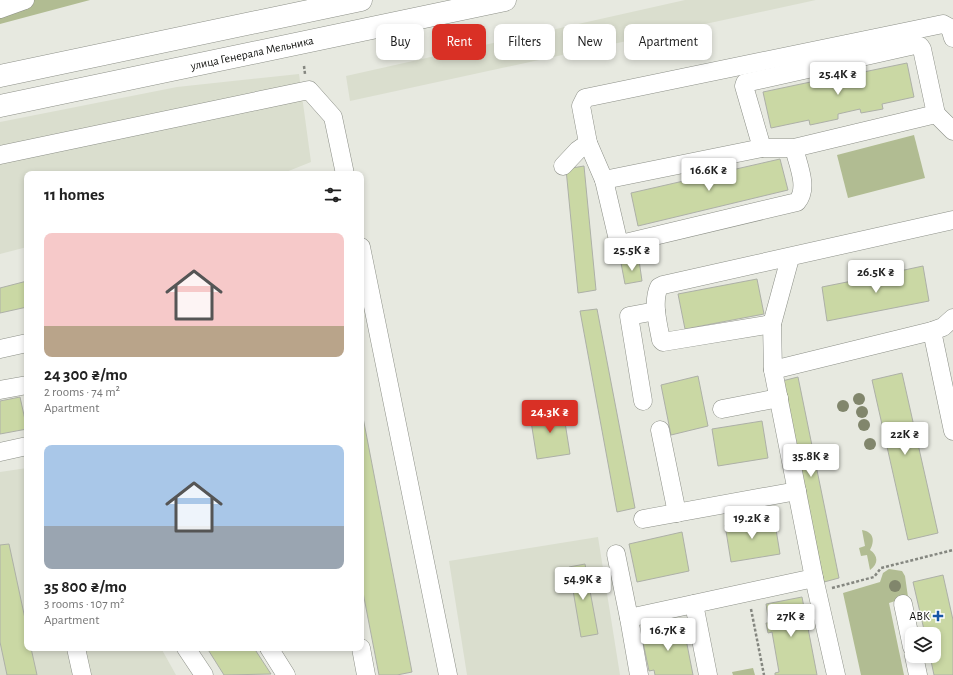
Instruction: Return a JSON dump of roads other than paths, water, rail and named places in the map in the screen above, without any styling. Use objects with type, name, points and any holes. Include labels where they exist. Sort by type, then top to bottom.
[{"type":"main road","points":[[0,76],[361,0]]},
{"type":"main road","name":"улица Генерала Мельника","points":[[0,106],[505,0]]},
{"type":"street","points":[[0,9],[25,0]]},
{"type":"street","points":[[794,148],[804,189],[802,196],[797,202],[621,243],[618,240],[604,180],[588,143],[581,106],[586,98],[944,24],[950,28],[953,38]]},
{"type":"street","points":[[762,148],[744,86],[745,83],[915,45],[920,46],[922,49],[936,114],[953,131]]},
{"type":"street","points":[[0,155],[309,90],[333,117],[344,171]]},
{"type":"street","points":[[604,180],[762,148],[794,148],[936,114]]},
{"type":"street","points":[[563,166],[578,150],[588,143]]},
{"type":"street","points":[[772,324],[665,342],[661,340],[656,311],[657,291],[659,287],[663,285],[790,258],[953,220]]},
{"type":"street","points":[[790,258],[772,324],[773,370],[816,585],[836,675]]},
{"type":"street","points":[[364,278],[366,298],[448,675]]},
{"type":"street","points":[[643,401],[629,316],[656,311]]},
{"type":"street","points":[[773,370],[932,332],[943,327],[953,318]]},
{"type":"street","points":[[932,332],[953,431]]},
{"type":"street","points":[[0,349],[24,344]]},
{"type":"street","points":[[0,390],[24,386]]},
{"type":"street","points":[[722,409],[779,398]]},
{"type":"street","points":[[660,430],[677,513]]},
{"type":"street","points":[[0,452],[24,447]]},
{"type":"street","points":[[643,519],[797,491]]},
{"type":"street","points":[[616,554],[639,675]]},
{"type":"street","points":[[629,618],[694,604],[816,585]]},
{"type":"street","points":[[694,604],[708,675]]},
{"type":"street","points":[[903,604],[908,627]]},
{"type":"street","points":[[77,651],[82,675]]},
{"type":"street","points":[[188,651],[204,675]]},
{"type":"street","points":[[271,651],[286,675]]},
{"type":"street","points":[[362,651],[366,675]]},
{"type":"street","points":[[915,663],[918,675]]},
{"type":"place","name":"АВК","points":[[938,616]]}]
